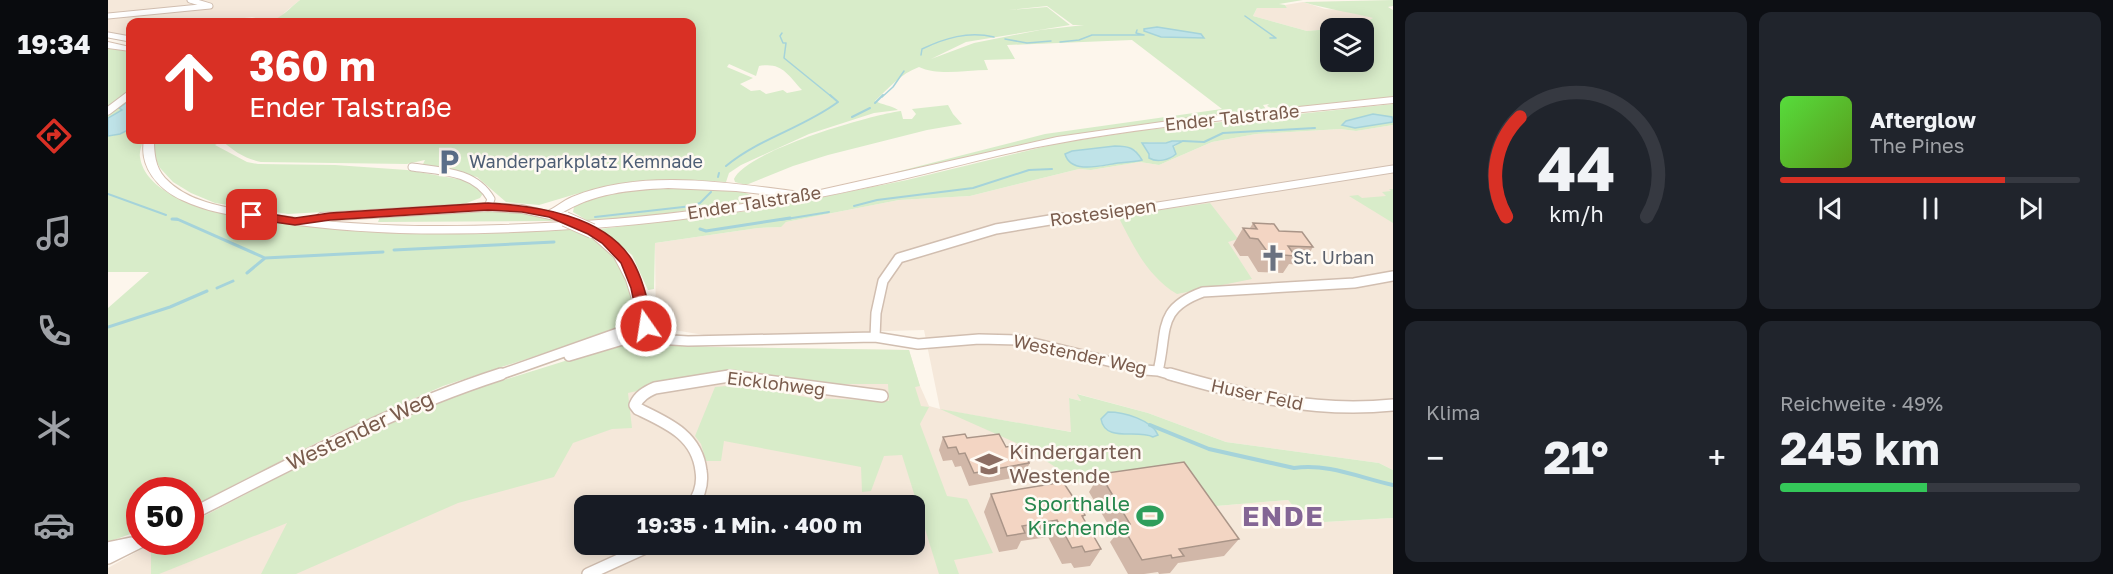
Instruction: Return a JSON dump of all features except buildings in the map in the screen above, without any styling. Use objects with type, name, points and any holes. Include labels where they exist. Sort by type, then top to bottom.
[{"type":"main road","points":[[108,45],[126,48]]},
{"type":"main road","name":"Ender Talstraße","points":[[148,144],[147,154],[154,170],[166,185],[184,196],[209,206],[295,222],[405,229],[532,228],[639,221],[766,204],[1053,141],[1132,129],[1393,100]]},
{"type":"main road","points":[[552,214],[578,198],[610,191],[691,184],[807,196]]},
{"type":"main road","points":[[732,187],[757,196],[766,204]]},
{"type":"main road","points":[[295,222],[330,216],[488,207],[552,214],[592,231],[626,261],[646,319],[637,329]]},
{"type":"street","points":[[108,16],[210,6],[191,0]]},
{"type":"street","points":[[110,36],[126,34]]},
{"type":"street","points":[[110,36],[126,38]]},
{"type":"street","points":[[108,111],[126,98]]},
{"type":"street","points":[[412,167],[474,179],[488,192],[491,200],[488,207]]},
{"type":"street","name":"Rostesiepen","points":[[875,337],[876,314],[883,280],[899,258],[934,246],[996,229],[1137,210],[1393,169]]},
{"type":"street","name":"Westender Weg","points":[[204,508],[335,441],[445,392],[537,363],[557,360],[600,347],[636,335],[637,329],[656,339],[682,340],[875,337],[918,344],[979,339],[1021,340],[1145,370],[1158,371],[1161,362],[1163,326],[1178,303],[1187,297],[1203,292],[1354,283],[1393,276]]},
{"type":"street","name":"Huser Feld","points":[[1158,371],[1261,400],[1320,408],[1393,405]]},
{"type":"street","name":"Eicklohweg","points":[[698,495],[702,481],[702,464],[698,450],[688,438],[671,425],[638,409],[635,405],[637,399],[644,392],[655,388],[729,376],[882,396]]},
{"type":"street","points":[[108,549],[126,545]]},
{"type":"street","points":[[108,558],[126,549]]},
{"type":"street","points":[[588,574],[630,555]]},
{"type":"shaded area","points":[[108,0],[300,0],[280,18],[126,18],[126,36],[108,34]]},
{"type":"shaded area","points":[[1303,2],[1325,9],[1374,18],[1320,18],[1320,30],[1307,31],[1253,16],[1257,8],[1287,8],[1285,5]]},
{"type":"shaded area","points":[[1393,125],[1393,470],[1379,463],[1226,442],[1148,413],[1078,394],[1081,401],[1069,398],[1072,432],[943,410],[1179,471],[1205,507],[1288,500],[1308,523],[1393,518],[1393,574],[108,574],[108,568],[131,555],[204,555],[204,518],[645,342],[710,347],[909,350],[929,406],[940,409],[924,330],[710,336],[656,327],[655,243],[758,228],[780,227],[786,222],[899,200],[970,196],[1079,169],[1091,170],[1140,162],[1159,165],[1212,142],[1256,134],[1340,129],[1356,131]]},
{"type":"green space","points":[[300,0],[1303,0],[1279,4],[1287,8],[1257,8],[1253,16],[1307,31],[1320,30],[1320,72],[1374,72],[1374,18],[1303,2],[1393,0],[1393,6],[1388,7],[1393,10],[1393,98],[1277,111],[1267,106],[1269,104],[1263,105],[1268,112],[1130,126],[1049,139],[900,173],[896,172],[1045,134],[1222,109],[1132,40],[1007,45],[1015,59],[984,60],[988,70],[943,72],[919,67],[912,70],[896,81],[875,101],[898,110],[874,113],[809,134],[741,165],[729,173],[726,182],[686,180],[623,185],[576,194],[539,205],[506,202],[477,177],[422,166],[425,160],[407,164],[261,162],[240,154],[226,144],[696,144],[696,18],[277,18]],"holes":[[[1047,6],[1073,25],[1084,25],[1040,30],[974,43],[931,59],[966,42],[1070,25],[1047,7],[1008,10]],[[729,64],[756,76],[759,66],[767,65],[784,70],[802,90],[787,93],[783,90],[766,94],[760,90],[751,91],[740,84],[753,78],[727,67]]]},
{"type":"green space","points":[[108,48],[126,51],[126,103],[120,108],[122,110],[108,118]]},
{"type":"green space","points":[[1393,104],[1393,118],[1381,115],[1367,117],[1355,128],[1393,122],[1393,125],[1356,131],[1340,129],[1256,134],[1212,142],[1159,165],[1140,162],[1091,170],[1079,169],[970,196],[899,200],[786,222],[781,227],[758,228],[655,243],[654,289],[648,290],[632,255],[600,229],[763,209],[907,180],[1055,144],[1136,131]],"holes":[[[1149,142],[1181,142],[1172,148],[1173,157],[1163,160],[1149,158],[1143,145]],[[1115,146],[1136,150],[1129,156],[1105,166],[1088,166],[1071,161],[1072,151]]]},
{"type":"green space","points":[[948,105],[962,124],[927,130],[828,155],[746,185],[735,182],[734,179],[743,168],[784,146],[810,136],[864,119],[901,111],[903,119],[912,119],[916,114],[912,109]]},
{"type":"green space","points":[[126,131],[126,144],[142,144],[140,157],[157,185],[196,205],[250,219],[313,227],[379,231],[493,232],[563,229],[584,233],[595,239],[616,259],[631,283],[635,295],[635,306],[625,327],[443,386],[332,435],[204,500],[204,477],[126,477],[126,536],[108,542],[108,308],[149,272],[108,272],[108,136]]},
{"type":"green space","points":[[153,144],[217,144],[215,145],[247,162],[258,164],[335,165],[407,170],[469,181],[484,192],[480,198],[464,204],[288,214],[215,203],[173,182],[160,168],[152,153]]},
{"type":"green space","points":[[685,187],[734,190],[744,192],[760,201],[638,217],[588,221],[573,212],[574,207],[586,201],[613,193]]},
{"type":"green space","points":[[1389,189],[1393,189],[1393,223],[1349,196],[1358,195],[1362,198],[1386,196],[1382,192],[1391,191]]},
{"type":"green space","points":[[1210,203],[1238,239],[1228,242],[1252,279],[1177,294],[1150,270],[1118,216]]},
{"type":"green space","points":[[485,212],[530,213],[547,217],[553,221],[378,222],[380,217]]},
{"type":"green space","points":[[645,342],[710,347],[909,350],[920,386],[915,387],[921,406],[929,407],[920,424],[947,496],[967,499],[993,553],[954,560],[959,574],[939,574],[925,529],[925,495],[914,495],[902,455],[884,456],[871,491],[862,492],[861,467],[724,441],[721,461],[706,461],[701,444],[695,436],[715,387],[739,385],[811,398],[889,401],[888,384],[819,384],[754,372],[712,374],[628,393],[632,428],[612,429],[573,443],[554,477],[458,503],[296,574],[261,574],[287,523],[159,574],[151,574],[151,555],[204,555],[204,516],[337,446],[446,398],[616,345]]},
{"type":"green space","points":[[1077,394],[1148,413],[1226,442],[1379,463],[1393,470],[1393,518],[1308,523],[1288,500],[1205,507],[1179,471],[1080,483],[1023,446],[940,409],[1071,432],[1069,398],[1081,401]]},
{"type":"water","points":[[1157,27],[1201,34],[1204,38],[1161,37],[1144,31],[1144,29]]},
{"type":"water","points":[[126,103],[126,131],[108,136],[108,118],[122,110],[119,108]]},
{"type":"water","points":[[1373,114],[1392,117],[1393,122],[1355,128],[1342,125],[1346,121]]},
{"type":"water","points":[[1183,141],[1173,146],[1176,154],[1159,161],[1149,158],[1142,143],[1166,143]]},
{"type":"water","points":[[1115,146],[1131,148],[1142,160],[1080,167],[1068,160],[1065,154],[1072,151]]},
{"type":"water","points":[[1108,412],[1122,413],[1144,421],[1158,435],[1153,437],[1109,431],[1101,419]]},
{"type":"waterway","points":[[1245,16],[1276,38],[1270,38]]},
{"type":"waterway","points":[[1060,42],[1079,40],[1092,35],[1144,35],[1136,33],[1137,30]]},
{"type":"waterway","points":[[782,33],[780,36],[783,43],[786,43],[784,58],[832,97]]},
{"type":"waterway","points":[[921,55],[922,49],[948,39],[966,35],[994,37]]},
{"type":"waterway","points":[[1005,39],[1027,43],[1051,41]]},
{"type":"waterway","points":[[882,97],[893,87],[904,71]]},
{"type":"waterway","points":[[726,166],[739,156],[811,119],[838,102],[830,95]]},
{"type":"waterway","points":[[875,103],[883,95]]},
{"type":"waterway","points":[[852,117],[870,108]]},
{"type":"waterway","points":[[1183,141],[1204,142],[1223,133],[1315,128]]},
{"type":"waterway","points":[[854,206],[877,200],[973,188],[1029,170],[1052,169]]},
{"type":"waterway","points":[[718,177],[719,173]]},
{"type":"waterway","points":[[595,217],[692,206],[700,203],[711,192]]},
{"type":"waterway","points":[[108,194],[166,215]]},
{"type":"waterway","points":[[780,220],[829,212]]},
{"type":"waterway","points":[[700,229],[706,231],[790,218]]},
{"type":"waterway","points":[[178,220],[172,219],[177,219],[265,258]]},
{"type":"waterway","points":[[394,250],[554,242]]},
{"type":"waterway","points":[[265,258],[383,252]]},
{"type":"waterway","points":[[247,273],[265,258]]},
{"type":"waterway","points":[[217,288],[233,281]]},
{"type":"waterway","points":[[108,327],[170,307],[207,291]]},
{"type":"waterway","points":[[1150,425],[1209,449],[1294,468],[1332,469],[1393,485]]},
{"type":"place","name":"Wanderparkplatz Kemnade","points":[[449,162]]},
{"type":"place","name":"St. Urban","points":[[1273,258]]},
{"type":"place","name":"Kindergarten Westende","points":[[989,464]]},
{"type":"place","name":"Sporthalle Kirchende","points":[[1150,516]]},
{"type":"district","name":"ENDE","points":[[1283,516]]},
{"type":"route","points":[[252,215],[295,222],[330,216],[471,207],[522,209],[552,214],[592,231],[626,261],[637,288],[646,326]]}]
